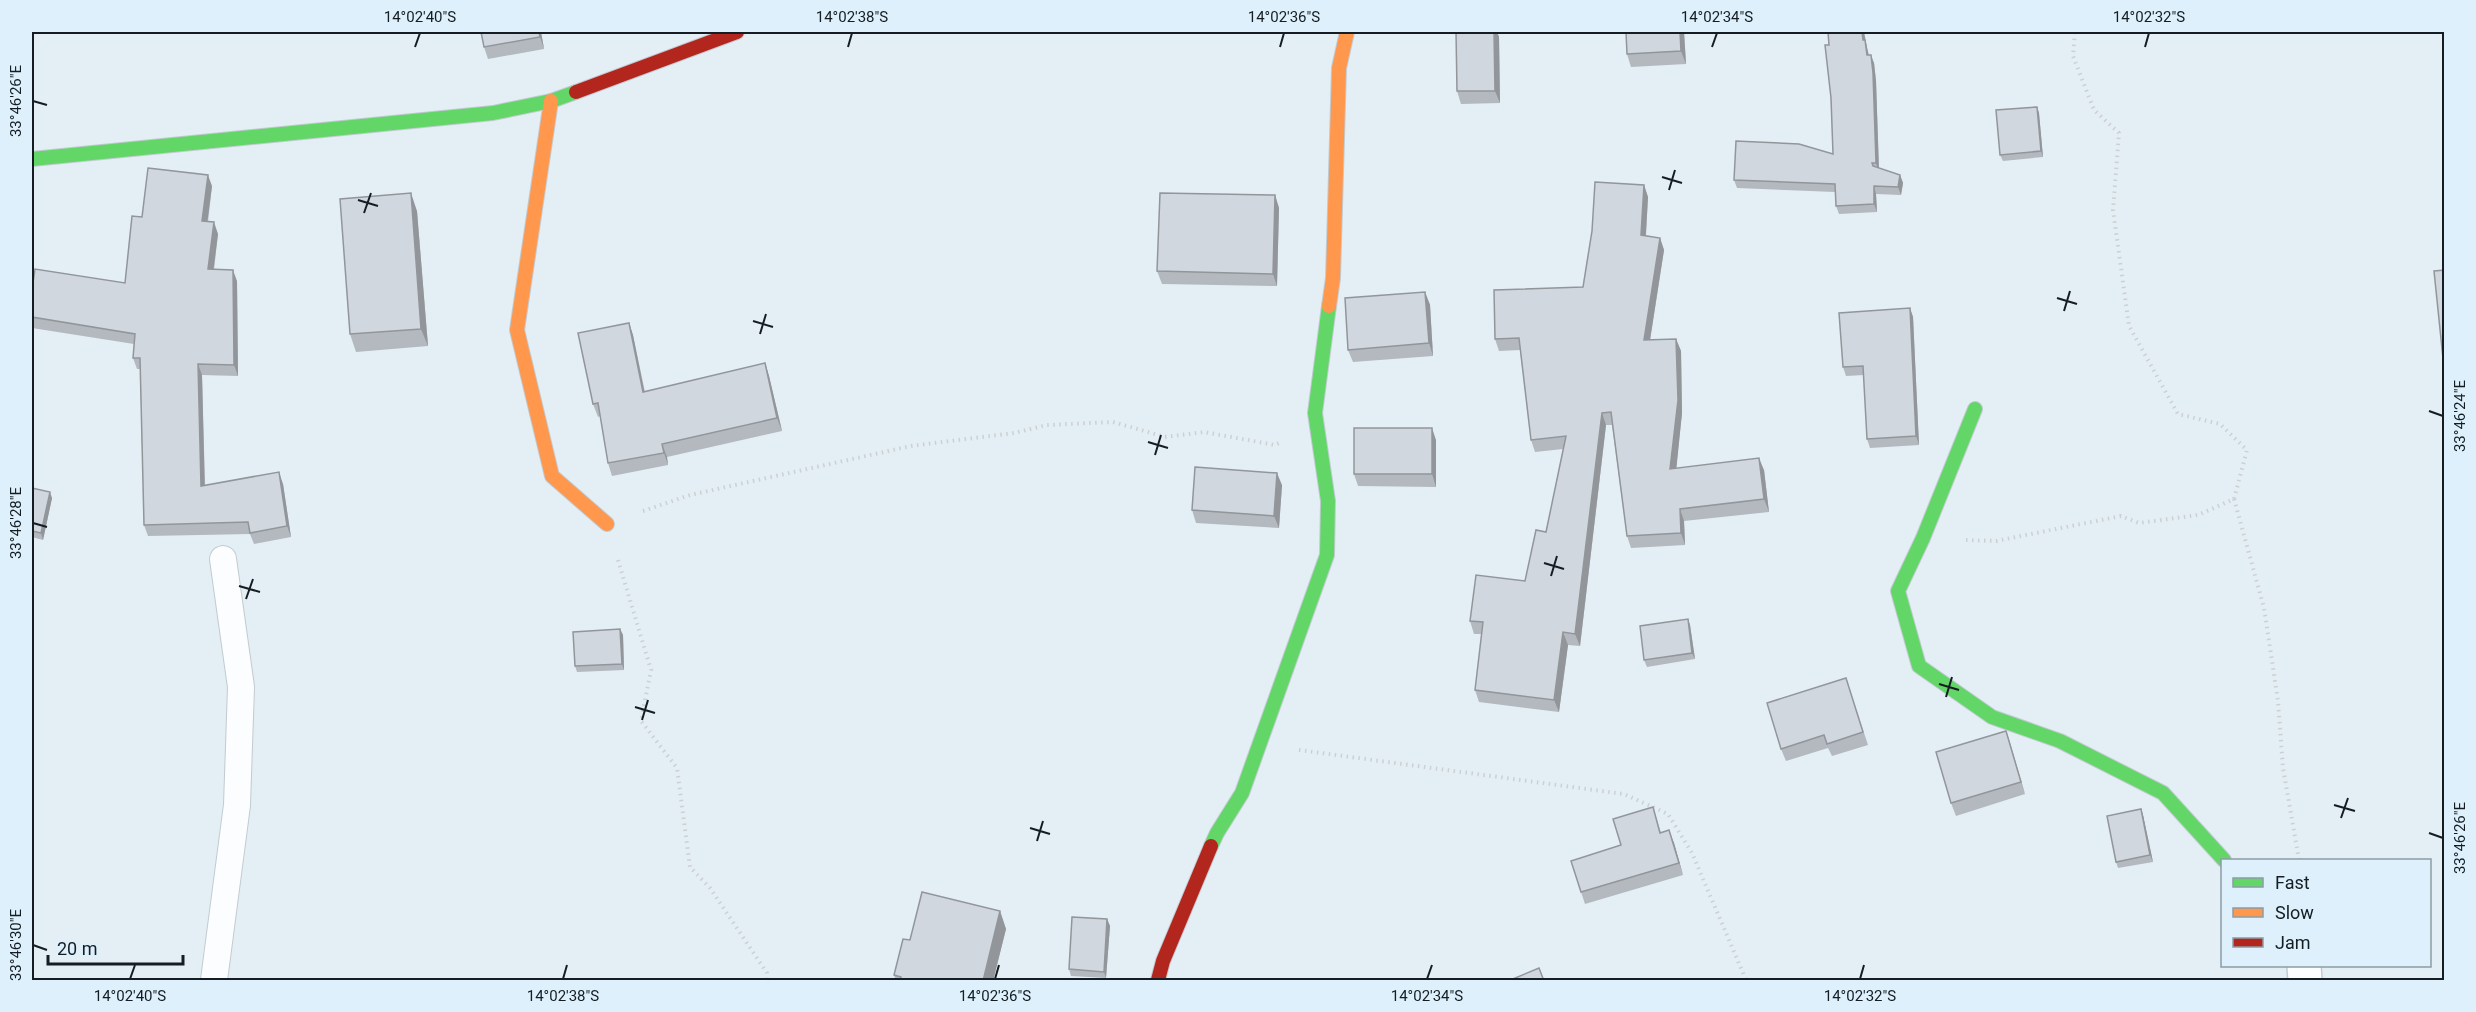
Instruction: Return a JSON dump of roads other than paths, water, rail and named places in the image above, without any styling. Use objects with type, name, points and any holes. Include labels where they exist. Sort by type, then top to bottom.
[{"type":"street","points":[[32,159],[493,113],[551,101],[737,32]]},
{"type":"street","points":[[1158,981],[1163,961],[1217,833],[1242,793],[1327,555],[1328,501],[1315,413],[1333,278],[1338,68],[1347,32]]},
{"type":"street","points":[[551,101],[517,330],[552,476],[607,524]]},
{"type":"street","points":[[1975,409],[1923,538],[1898,591],[1919,666],[1992,717],[2060,741],[2163,793],[2222,859]]},
{"type":"lane","points":[[214,981],[237,805],[241,687],[223,559]]}]
